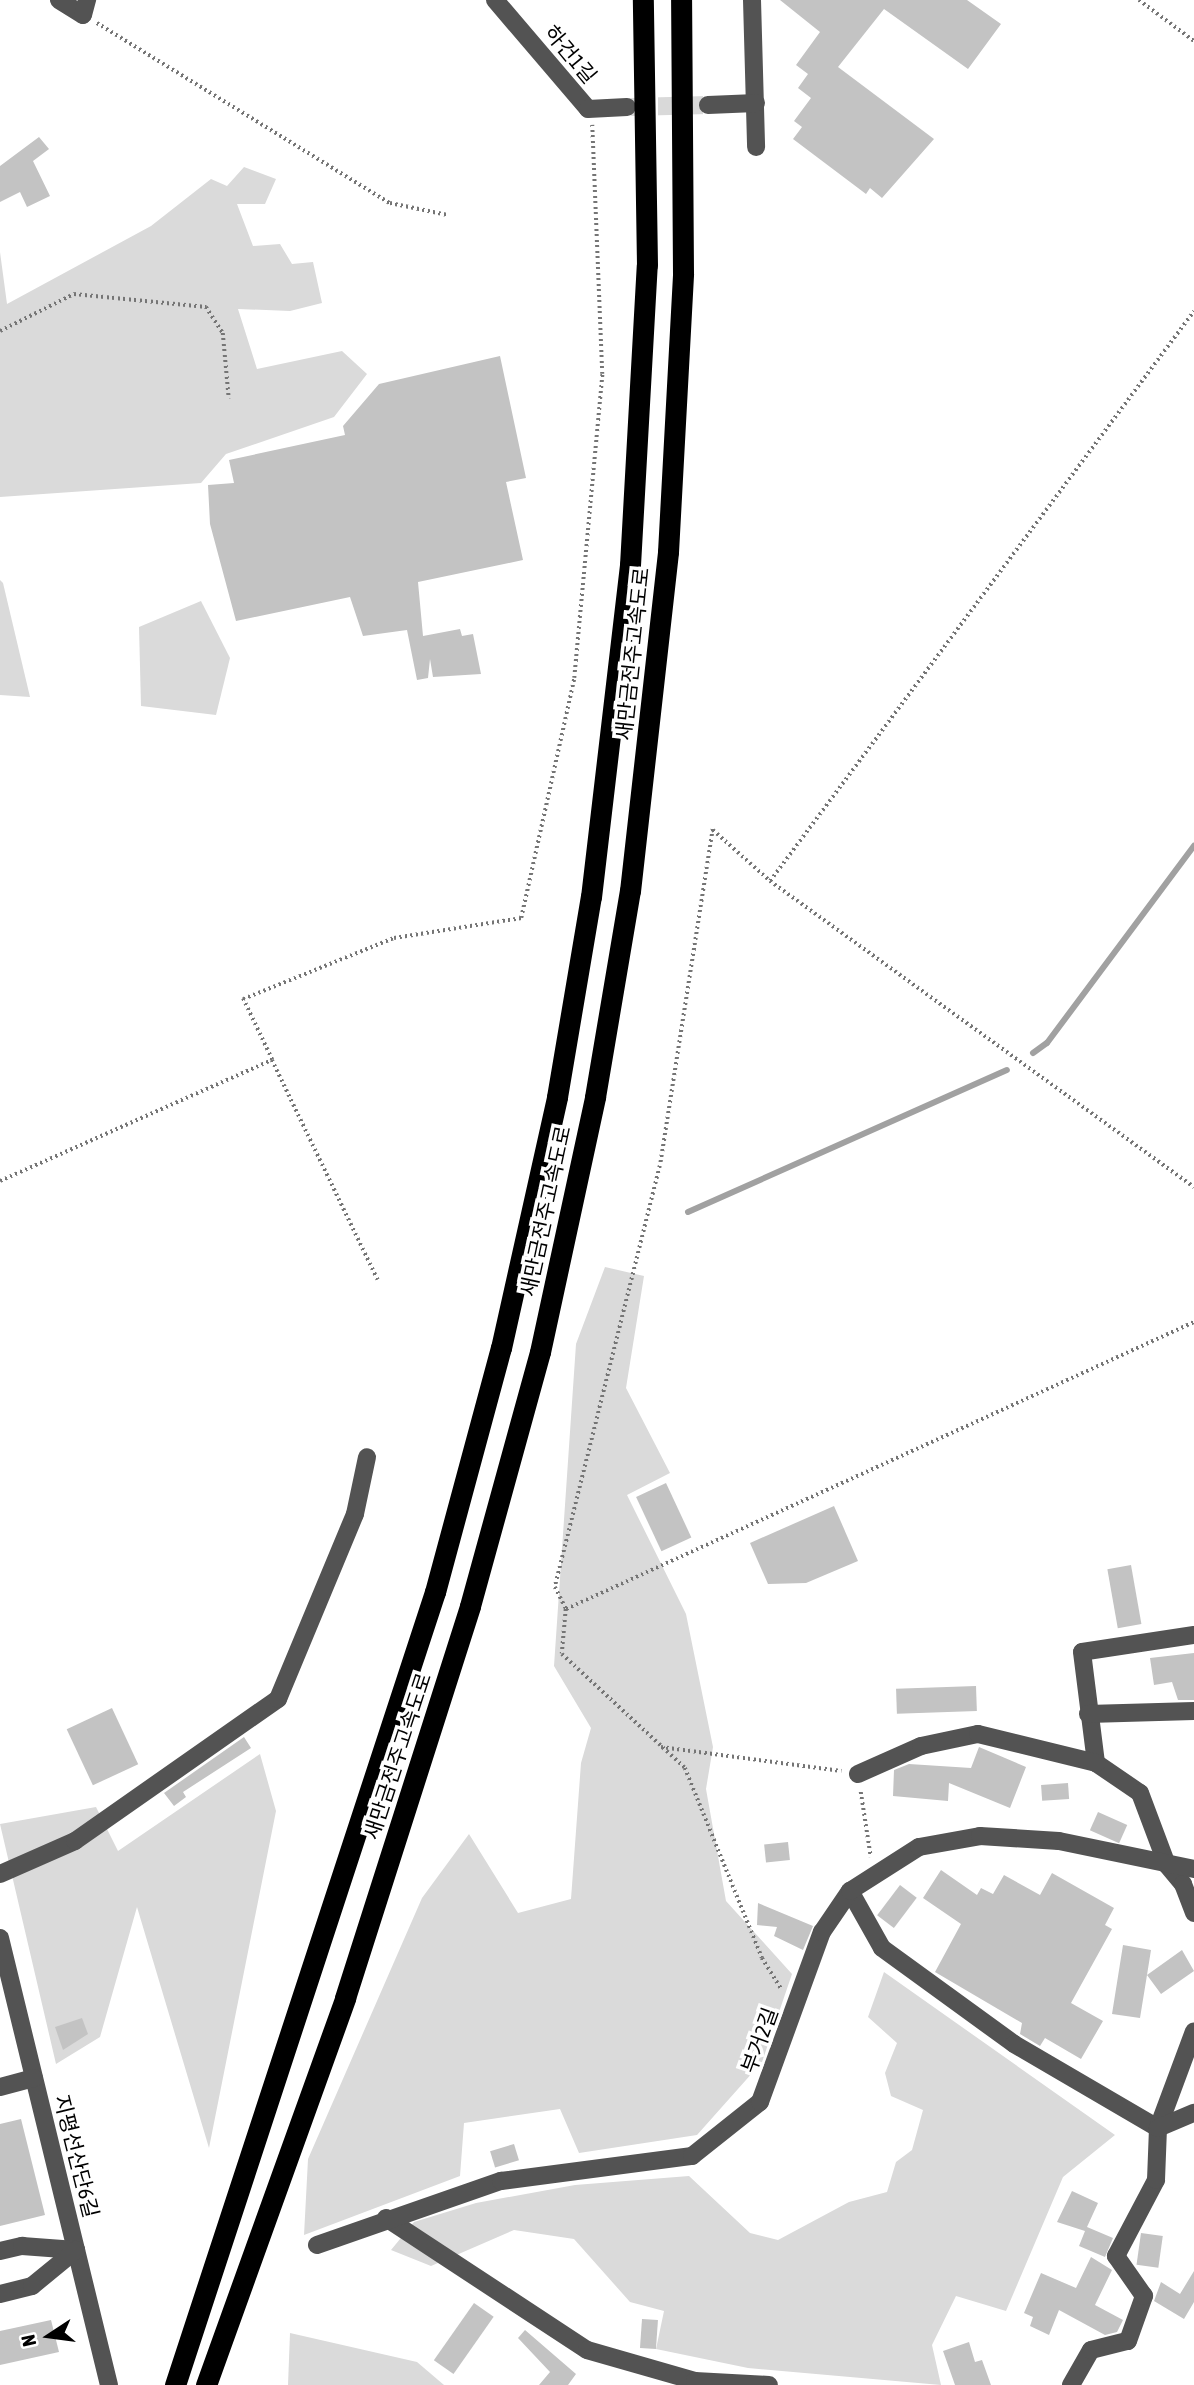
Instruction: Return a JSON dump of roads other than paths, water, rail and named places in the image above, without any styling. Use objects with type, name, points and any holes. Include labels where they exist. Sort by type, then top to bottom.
[{"type":"highway","name":"새만금전주고속도로","points":[[175,2385],[435,1592],[501,1348],[557,1097],[591,897],[630,565],[646,265],[643,0]]},
{"type":"highway","name":"새만금전주고속도로","points":[[206,2385],[345,1998],[470,1606],[540,1352],[595,1097],[630,891],[668,552],[682,273],[681,0]]},
{"type":"street","points":[[59,0],[85,8]]},
{"type":"street","name":"하건1길","points":[[495,0],[588,109],[626,107]]},
{"type":"street","points":[[752,0],[756,147]]},
{"type":"street","points":[[708,105],[756,103]]},
{"type":"street","points":[[0,1874],[75,1841],[278,1699],[355,1514],[367,1457]]},
{"type":"street","points":[[1096,1763],[1082,1652],[1194,1635]]},
{"type":"street","points":[[1088,1714],[1194,1711]]},
{"type":"street","points":[[858,1774],[921,1746],[978,1734],[1096,1763],[1140,1793],[1167,1865],[1183,1884],[1194,1913]]},
{"type":"street","name":"부거2길","points":[[317,2245],[386,2218],[501,2181],[692,2156],[760,2102],[822,1932],[850,1891],[919,1847],[980,1836],[1059,1841],[1194,1869]]},
{"type":"street","points":[[850,1891],[882,1948],[1014,2044],[1158,2128]]},
{"type":"street","name":"지평선산단6길","points":[[0,1938],[109,2385]]},
{"type":"street","points":[[1071,2385],[1091,2350],[1128,2341],[1144,2296],[1116,2256],[1156,2180],[1158,2128],[1194,2031]]},
{"type":"street","points":[[0,2087],[34,2078]]},
{"type":"street","points":[[1158,2128],[1194,2113]]},
{"type":"street","points":[[386,2218],[587,2350],[695,2381],[769,2385]]},
{"type":"street","points":[[0,2252],[22,2246],[76,2250]]},
{"type":"street","points":[[0,2294],[32,2286],[76,2250]]},
{"type":"waterway","points":[[1033,1053],[1047,1043],[1194,846]]},
{"type":"waterway","points":[[688,1212],[1007,1070]]},
{"type":"tunnel","points":[[631,107],[708,105]]}]
